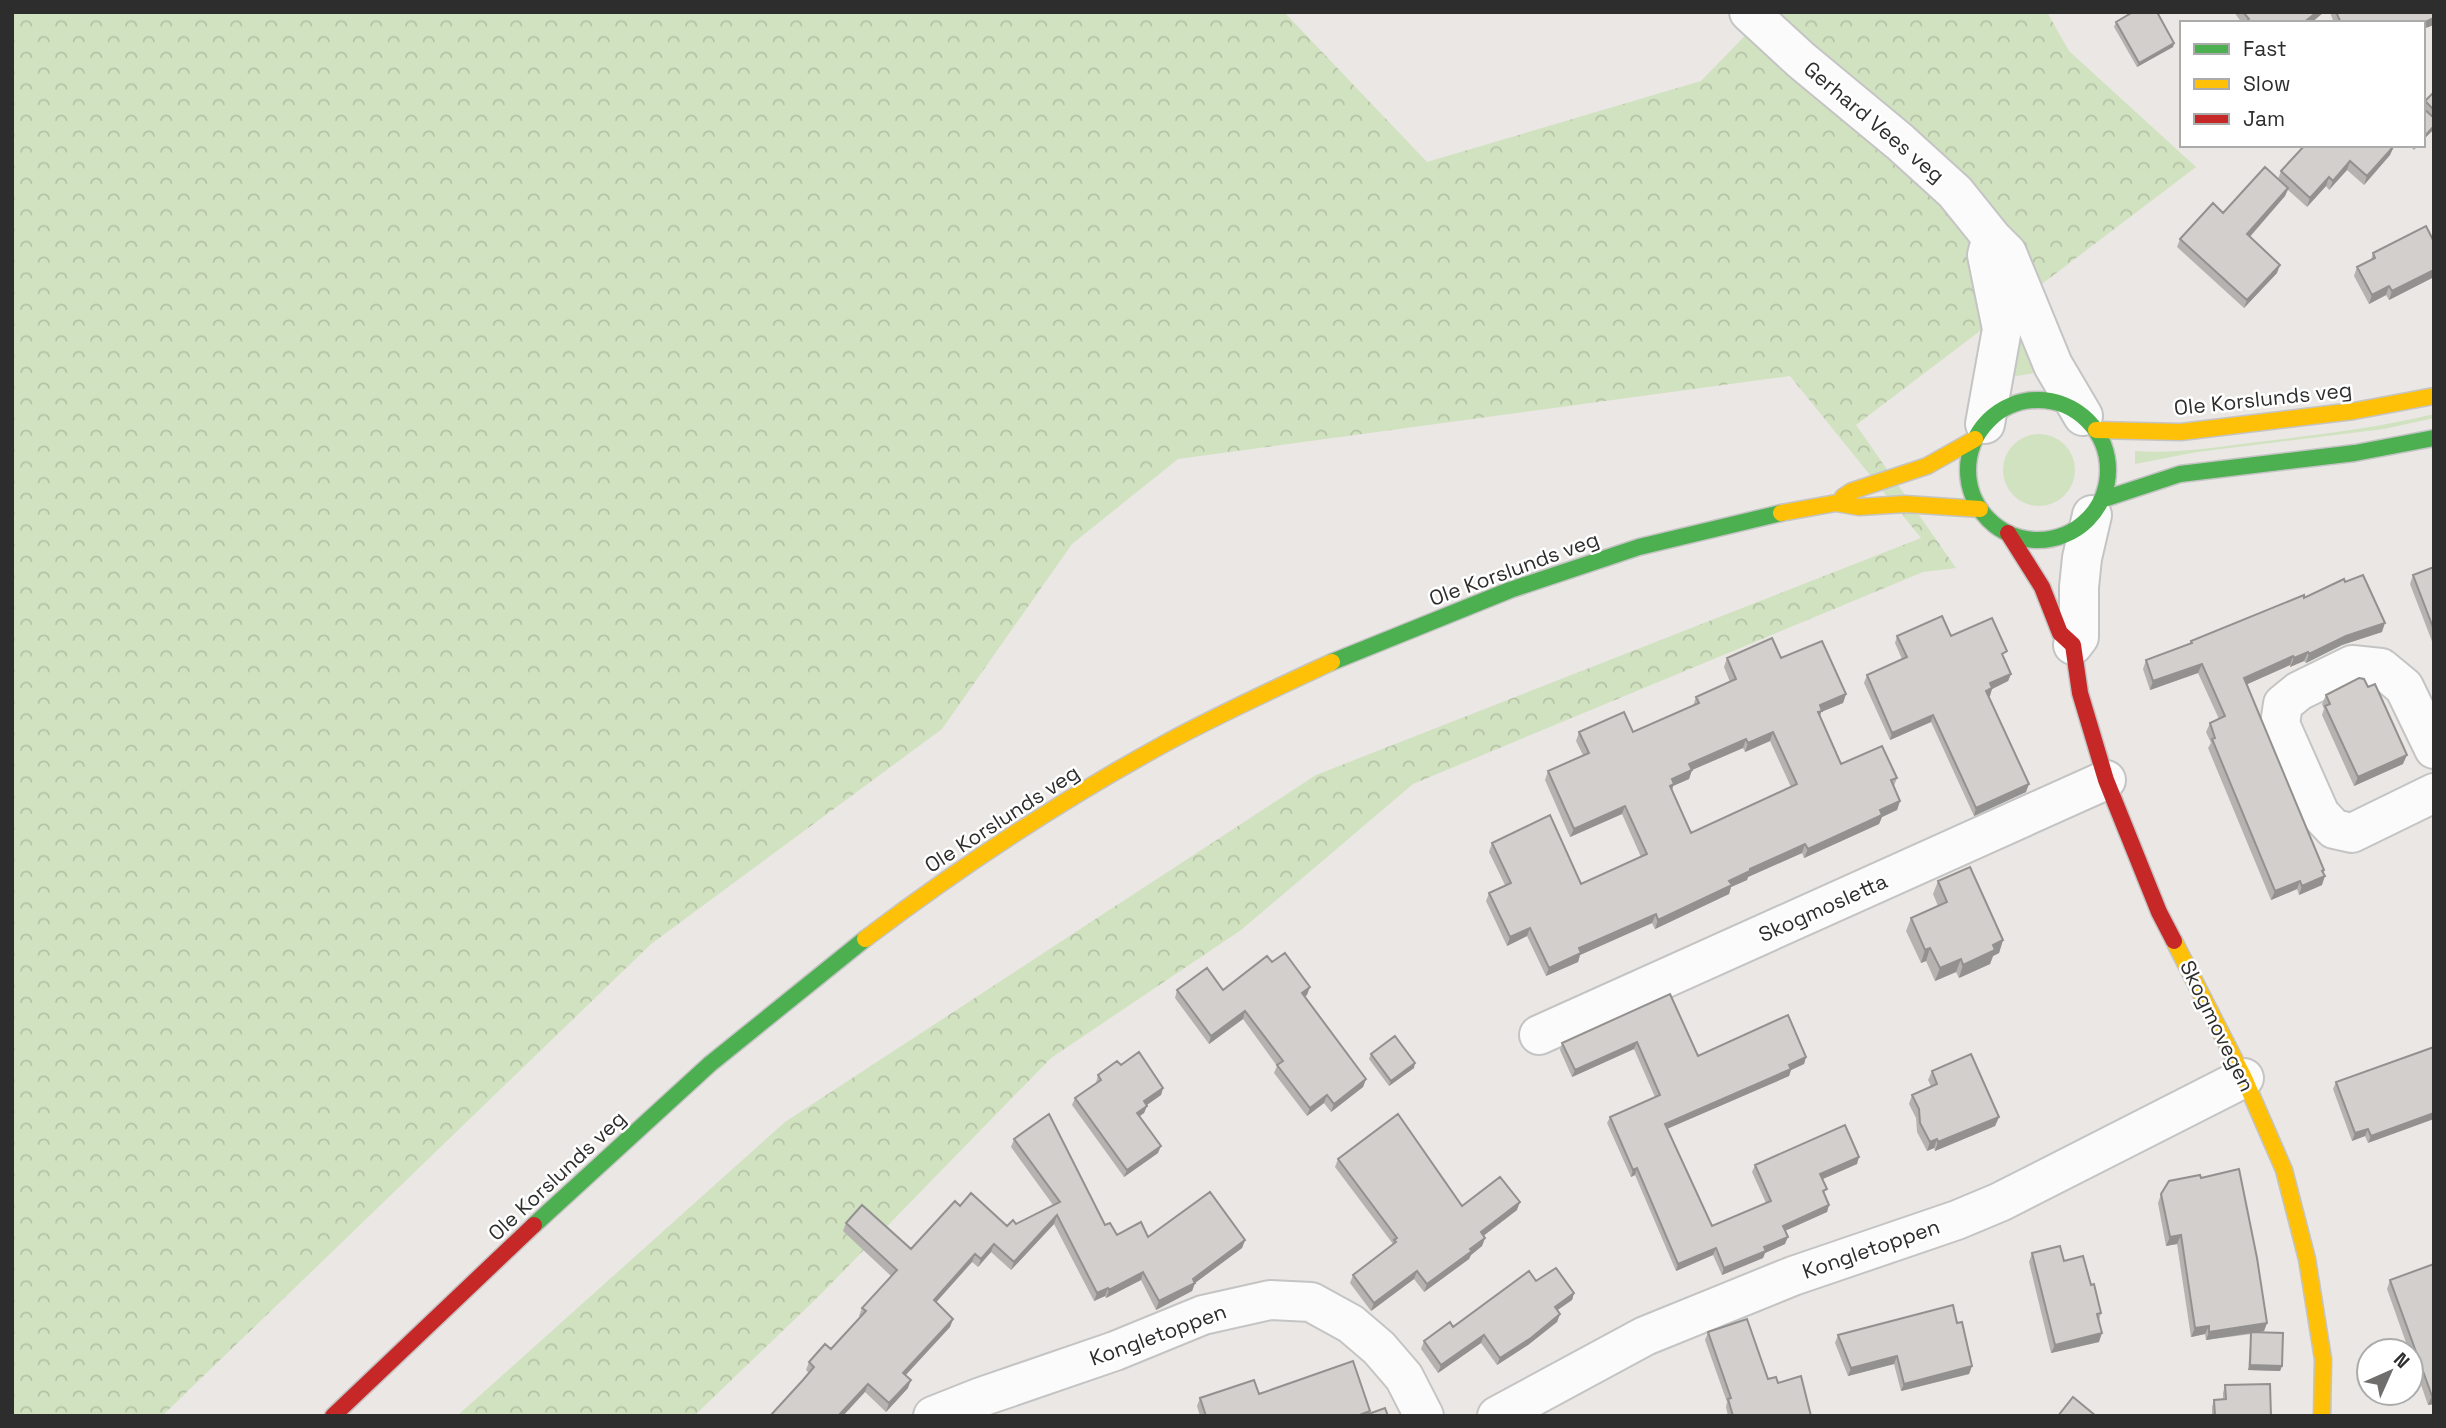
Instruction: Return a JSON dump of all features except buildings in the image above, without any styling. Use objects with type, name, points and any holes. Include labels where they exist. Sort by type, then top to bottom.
[{"type":"street","name":"Gerhard Vees veg","points":[[1749,12],[1955,192],[2007,253],[2053,365],[2089,423]]},
{"type":"street","points":[[1980,432],[1998,412],[2014,404],[2032,400],[2068,406],[2089,423],[2104,446],[2108,464],[2107,482],[2097,507],[2078,527],[2062,536],[2044,540],[2025,538],[2008,533],[1993,523],[1980,509],[1972,492],[1969,456],[1980,432],[2001,329],[1987,255],[1992,238]]},
{"type":"street","name":"Ole Korslunds veg","points":[[2089,423],[2181,432],[2354,411],[2434,396]]},
{"type":"street","name":"Ole Korslunds veg","points":[[1836,503],[1852,491],[1927,466],[1980,432]]},
{"type":"street","points":[[2097,507],[2180,474],[2355,453],[2434,438]]},
{"type":"street","name":"Ole Korslunds veg","points":[[334,1416],[576,1185],[710,1064],[852,949],[933,888],[1060,804],[1164,744],[1244,703],[1366,647],[1510,590],[1639,547],[1767,515],[1836,503],[1859,507],[1905,504],[1980,509]]},
{"type":"street","name":"Skogmovegen","points":[[2073,645],[2079,637],[2082,558],[2097,507]]},
{"type":"street","name":"Skogmovegen","points":[[2008,533],[2042,587],[2060,633],[2073,645],[2080,693],[2106,780],[2160,912],[2244,1078],[2284,1170],[2307,1259],[2323,1359],[2322,1416]]},
{"type":"street","points":[[2434,749],[2404,687],[2381,668],[2352,665],[2299,691],[2283,704],[2280,724],[2320,814],[2334,830],[2353,833],[2434,793]]},
{"type":"street","name":"Skogmosletta","points":[[1539,1035],[2106,780]]},
{"type":"street","name":"Kongletoppen","points":[[1497,1416],[1645,1336],[1793,1276],[1957,1220],[2000,1202],[2244,1078]]},
{"type":"street","name":"Kongletoppen","points":[[933,1416],[981,1396],[1115,1351],[1203,1315],[1270,1300],[1311,1302],[1351,1324],[1379,1348],[1405,1377],[1424,1416]]},
{"type":"green space","points":[[12,12],[1284,12],[1427,162],[1701,81],[1768,12],[2047,12],[2069,51],[2196,167],[1856,425],[1956,568],[1923,572],[1413,784],[1241,930],[1051,1058],[822,1293],[694,1416],[457,1416],[785,1122],[1316,775],[1921,538],[1790,376],[1178,459],[1072,544],[942,729],[651,944],[162,1416],[12,1416]]},
{"type":"green space","points":[[2017,336],[2023,336],[2036,373],[2016,376],[2013,374]]},
{"type":"green space","points":[[2434,414],[2434,418],[2384,429],[2197,452],[2135,464],[2135,451],[2181,451],[2227,446],[2346,431]]},
{"type":"green space","points":[[2032,434],[2046,434],[2065,444],[2075,463],[2075,477],[2065,496],[2046,506],[2032,506],[2013,496],[2003,477],[2003,463],[2013,444]]},
{"type":"traffic: fast","points":[[2038,400],[2065,406],[2087,421],[2102,443],[2108,470],[2102,497],[2087,519],[2065,534],[2038,540],[2011,534],[1989,519],[1974,497],[1968,470],[1974,443],[1989,421],[2011,406],[2038,400]]},
{"type":"traffic: fast","points":[[2101,500],[2180,474],[2355,453],[2434,438]]},
{"type":"traffic: fast","points":[[1332,662],[1510,590],[1639,547],[1781,513]]},
{"type":"traffic: fast","points":[[534,1225],[710,1064],[865,939]]},
{"type":"traffic: slow","points":[[2096,430],[2181,432],[2354,411],[2434,396]]},
{"type":"traffic: slow","points":[[1843,497],[1852,491],[1927,466],[1975,439]]},
{"type":"traffic: slow","points":[[1781,513],[1836,503],[1859,507],[1905,504],[1980,509]]},
{"type":"traffic: slow","points":[[865,939],[937,886],[1087,788],[1185,733],[1332,662]]},
{"type":"traffic: slow","points":[[2174,941],[2244,1078],[2284,1170],[2307,1259],[2323,1359],[2322,1416]]},
{"type":"traffic: jam","points":[[2008,533],[2042,587],[2060,633],[2073,645],[2080,693],[2106,780],[2159,912],[2174,941]]},
{"type":"traffic: jam","points":[[333,1416],[534,1225]]}]
